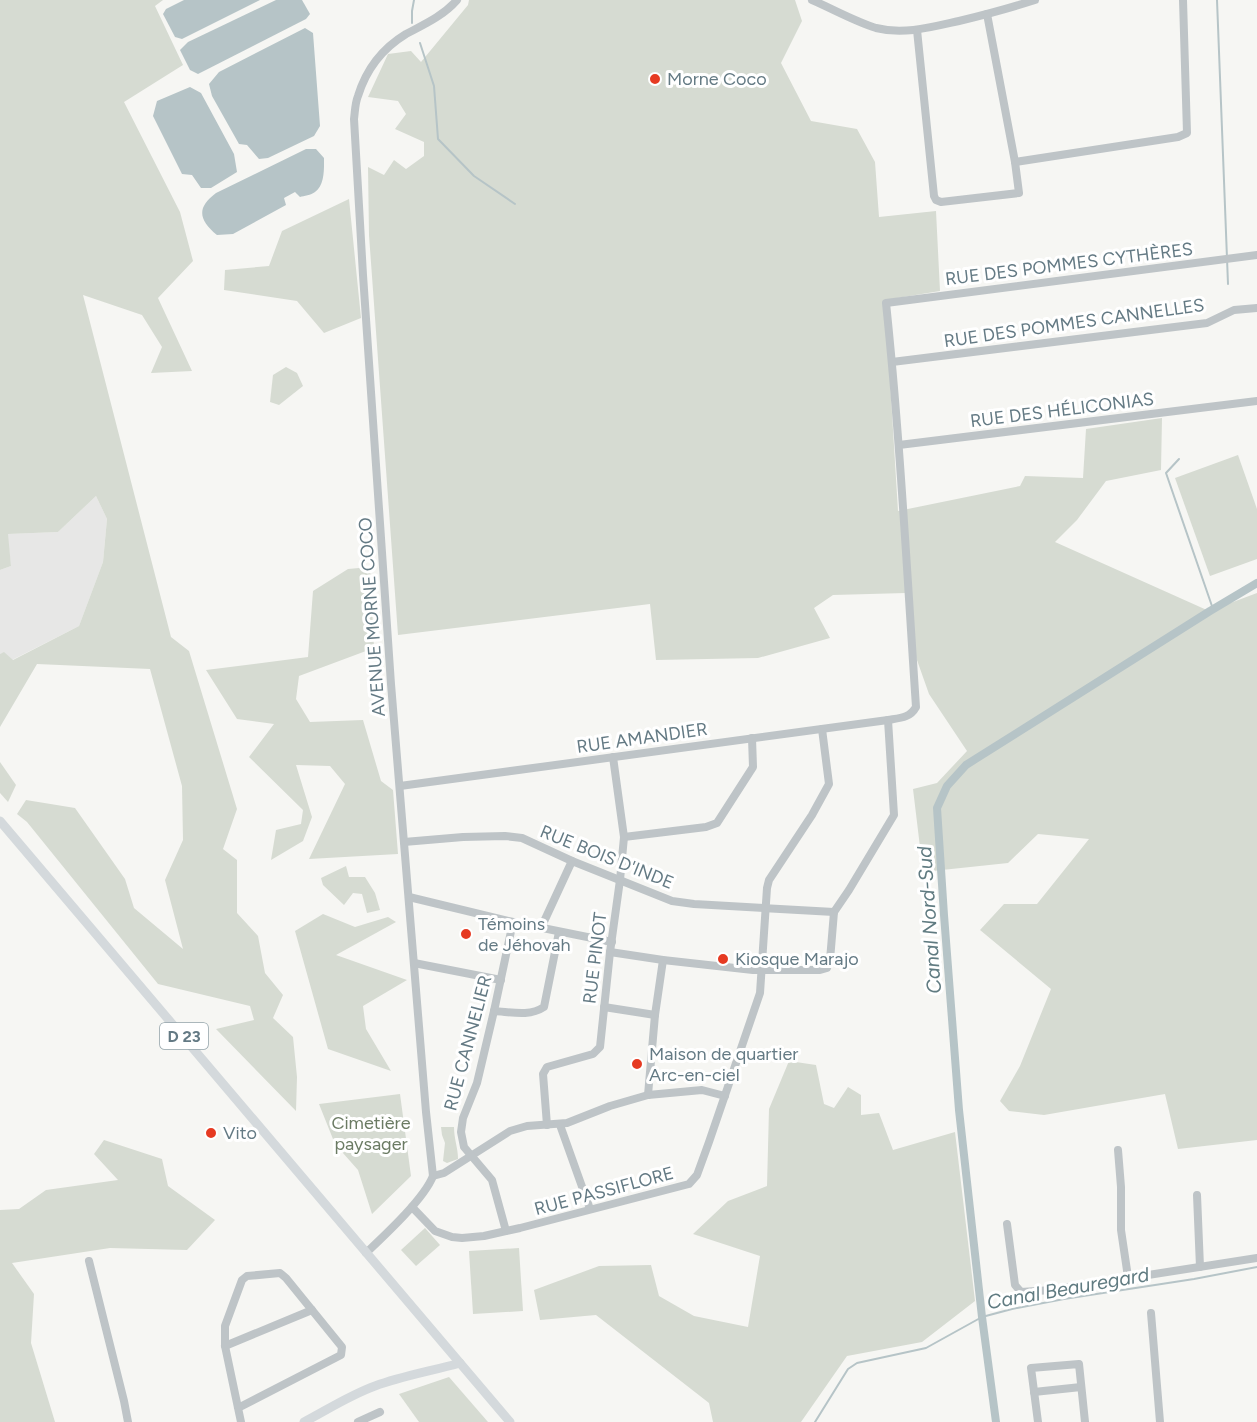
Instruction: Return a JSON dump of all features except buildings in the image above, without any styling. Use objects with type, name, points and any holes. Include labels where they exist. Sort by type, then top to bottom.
[{"type":"main road","name":"D 23","points":[[0,821],[510,1422]]},
{"type":"main road","points":[[304,1422],[373,1387],[460,1364]]},
{"type":"street","name":"AVENUE MORNE COCO","points":[[433,1176],[388,640],[354,119],[357,98],[366,75],[377,58],[403,36],[438,17],[457,0]]},
{"type":"street","points":[[812,0],[863,23],[878,28],[901,31],[917,30],[987,14],[1035,0]]},
{"type":"street","points":[[1015,162],[1178,137],[1187,133],[1183,0]]},
{"type":"street","points":[[917,30],[936,200],[941,202],[1019,193],[987,14]]},
{"type":"street","name":"RUE DES POMMES CYTHÈRES","points":[[886,303],[1257,255]]},
{"type":"street","name":"RUE AMANDIER","points":[[400,786],[888,720],[912,714],[916,708],[886,303]]},
{"type":"street","name":"RUE DES POMMES CANNELLES","points":[[892,362],[1208,323],[1229,313],[1257,308]]},
{"type":"street","name":"RUE DES HÉLICONIAS","points":[[898,445],[1257,401]]},
{"type":"street","points":[[610,952],[761,970],[827,968],[830,960],[834,912],[894,815],[888,720]]},
{"type":"street","name":"RUE PASSIFLORE","points":[[412,1207],[435,1231],[452,1238],[484,1236],[689,1184],[697,1174],[760,993],[769,880],[812,815],[829,784],[822,729]]},
{"type":"street","points":[[624,837],[717,824],[753,767],[752,738]]},
{"type":"street","name":"RUE PINOT","points":[[547,1125],[543,1074],[547,1067],[594,1054],[600,1047],[624,837],[613,757]]},
{"type":"street","name":"RUE BOIS D'INDE","points":[[404,842],[474,837],[522,838],[572,861],[672,901],[834,912]]},
{"type":"street","points":[[541,928],[572,861]]},
{"type":"street","points":[[409,897],[513,922],[612,942]]},
{"type":"street","name":"RUE CANNELIER","points":[[506,1232],[492,1180],[464,1147],[461,1132],[477,1083],[513,922]]},
{"type":"street","points":[[494,1011],[527,1014],[544,1008],[559,932]]},
{"type":"street","points":[[648,1095],[655,1015],[663,960]]},
{"type":"street","points":[[414,963],[501,980]]},
{"type":"street","points":[[604,1007],[655,1015]]},
{"type":"street","points":[[366,1253],[412,1207],[430,1184],[433,1176],[444,1173],[510,1131],[526,1126],[560,1125],[648,1095],[702,1090],[725,1096]]},
{"type":"street","points":[[560,1125],[590,1209]]},
{"type":"street","points":[[1118,1150],[1121,1230],[1128,1277]]},
{"type":"street","points":[[1197,1195],[1200,1267]]},
{"type":"street","points":[[1007,1224],[1016,1285],[1021,1292],[1052,1290],[1257,1258]]},
{"type":"street","points":[[89,1261],[128,1422]]},
{"type":"street","points":[[238,1408],[341,1355],[342,1347],[280,1273],[247,1276],[242,1280],[225,1326],[225,1346],[238,1408],[241,1422]]},
{"type":"street","points":[[225,1346],[312,1310]]},
{"type":"street","points":[[1151,1313],[1160,1422]]},
{"type":"street","points":[[1038,1422],[1031,1368],[1079,1364],[1085,1422]]},
{"type":"street","points":[[1034,1392],[1081,1387]]},
{"type":"street","points":[[358,1422],[380,1412]]},
{"type":"shaded area","points":[[184,0],[260,0],[182,39],[175,37],[163,14],[166,9]]},
{"type":"shaded area","points":[[276,0],[302,0],[310,14],[306,19],[198,74],[190,70],[180,50],[188,42]]},
{"type":"shaded area","points":[[305,28],[313,33],[320,126],[314,136],[268,158],[259,159],[247,145],[239,144],[212,96],[209,84],[219,72]]},
{"type":"shaded area","points":[[190,87],[201,93],[234,154],[237,172],[211,188],[201,188],[192,175],[182,174],[153,116],[157,101]]},
{"type":"shaded area","points":[[306,149],[316,149],[324,158],[321,185],[315,192],[300,197],[295,192],[284,198],[286,205],[233,234],[217,235],[206,224],[202,214],[203,209],[216,193]]},
{"type":"shaded area","points":[[96,496],[107,519],[103,562],[79,626],[12,660],[4,653],[0,654],[0,570],[11,566],[7,534],[58,532]]},
{"type":"green space","points":[[0,0],[163,0],[155,6],[183,65],[124,102],[180,212],[193,261],[158,298],[192,371],[151,373],[162,347],[142,315],[83,295],[171,637],[189,651],[237,809],[223,849],[237,860],[237,913],[258,936],[265,973],[283,995],[273,1018],[293,1037],[297,1077],[296,1111],[216,1029],[254,1020],[250,1006],[158,984],[27,822],[17,814],[26,800],[75,808],[125,879],[134,908],[183,949],[165,880],[183,840],[182,786],[150,669],[37,664],[0,727],[0,654],[4,652],[13,660],[79,626],[103,562],[107,519],[96,496],[58,532],[8,534],[11,566],[0,570]]},
{"type":"green space","points":[[469,0],[795,0],[802,21],[781,63],[811,121],[857,129],[875,162],[879,217],[936,211],[940,291],[885,300],[898,511],[1020,486],[1025,476],[1083,478],[1086,429],[1162,418],[1161,470],[1106,481],[1077,520],[1055,542],[1209,611],[1257,593],[1257,1140],[1178,1149],[1165,1094],[1044,1115],[1009,1111],[1000,1101],[1020,1066],[1051,989],[980,930],[1004,904],[1037,904],[1089,839],[1038,834],[1008,863],[923,872],[913,789],[937,783],[967,751],[929,694],[912,646],[906,593],[833,595],[814,608],[830,638],[758,658],[656,660],[650,604],[398,635],[369,235],[368,167],[384,175],[394,160],[406,169],[424,156],[424,142],[395,129],[406,114],[398,101],[368,97],[388,54],[411,51],[421,62],[468,5]]},
{"type":"green space","points":[[349,199],[361,318],[324,333],[297,301],[224,290],[225,270],[269,266],[282,231]]},
{"type":"green space","points":[[286,367],[297,373],[303,386],[279,405],[270,402],[273,375]]},
{"type":"green space","points":[[1238,455],[1257,509],[1257,559],[1210,576],[1175,478]]},
{"type":"green space","points":[[370,567],[374,648],[299,676],[296,699],[310,722],[363,720],[381,781],[393,790],[398,854],[309,859],[345,784],[330,766],[296,765],[312,817],[303,841],[271,860],[276,830],[301,824],[303,810],[249,757],[274,724],[237,719],[206,670],[308,657],[313,591],[348,569]]},
{"type":"green space","points":[[0,762],[16,785],[8,802],[0,793]]},
{"type":"green space","points":[[346,866],[349,877],[365,877],[375,893],[380,910],[367,913],[362,894],[353,893],[344,905],[323,885],[321,878]]},
{"type":"green space","points":[[323,914],[355,927],[388,917],[396,922],[336,955],[407,980],[363,1006],[366,1029],[391,1071],[328,1049],[295,931]]},
{"type":"green space","points":[[789,1061],[816,1065],[824,1104],[834,1108],[848,1087],[861,1095],[861,1115],[879,1113],[893,1150],[955,1132],[975,1301],[922,1342],[847,1356],[801,1422],[713,1422],[709,1403],[596,1315],[540,1320],[534,1290],[599,1266],[651,1265],[659,1296],[694,1316],[748,1327],[760,1256],[693,1234],[728,1201],[767,1186],[769,1109]]},
{"type":"green space","name":"Cimetière paysager","points":[[400,1094],[411,1176],[372,1214],[358,1170],[335,1144],[319,1104]]},
{"type":"green space","points":[[441,1127],[454,1127],[458,1159],[447,1163],[443,1161],[445,1143]]},
{"type":"green space","points":[[104,1140],[162,1159],[168,1186],[215,1220],[187,1250],[110,1248],[12,1263],[34,1294],[31,1343],[55,1422],[0,1422],[0,1210],[19,1209],[46,1190],[118,1180],[94,1154]]},
{"type":"green space","points":[[425,1228],[440,1245],[416,1266],[401,1250]]},
{"type":"green space","points":[[519,1248],[523,1311],[473,1314],[469,1251]]},
{"type":"green space","points":[[449,1377],[488,1422],[419,1422],[399,1394]]},
{"type":"waterway","points":[[412,23],[414,0]]},
{"type":"waterway","points":[[1217,0],[1228,284]]},
{"type":"waterway","points":[[420,43],[434,86],[438,139],[474,176],[515,204]]},
{"type":"waterway","points":[[1179,459],[1166,473],[1213,609]]},
{"type":"waterway","name":"Canal Nord-Sud","points":[[996,1422],[959,1110],[937,808],[947,786],[966,765],[1257,583]]},
{"type":"waterway","name":"Canal Beauregard","points":[[815,1422],[848,1369],[857,1363],[926,1348],[982,1317],[1064,1299],[1257,1267]]},
{"type":"place","name":"Morne Coco","points":[[655,79]]},
{"type":"place","name":"Témoins de Jéhovah","points":[[466,934]]},
{"type":"place","name":"Kiosque Marajo","points":[[723,959]]},
{"type":"place","name":"Maison de quartier Arc-en-ciel","points":[[637,1064]]},
{"type":"place","name":"Vito","points":[[211,1133]]}]
